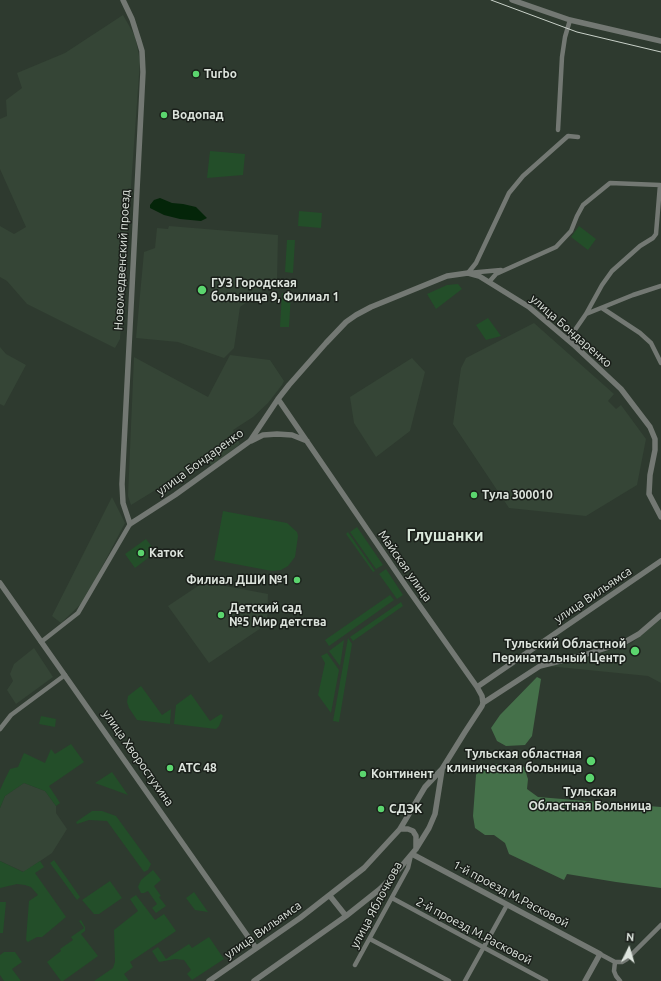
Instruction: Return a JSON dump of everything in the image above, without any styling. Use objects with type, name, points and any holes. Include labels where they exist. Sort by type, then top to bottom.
[{"type":"street","name":"Новомедвенский проезд","points":[[123,0],[132,19],[142,51],[143,72],[122,484],[123,503],[130,524]]},
{"type":"street","points":[[512,0],[570,20],[661,41]]},
{"type":"street","points":[[558,130],[562,57],[565,37],[570,20]]},
{"type":"street","points":[[468,273],[476,263],[509,194],[523,176],[568,136],[578,137]]},
{"type":"street","points":[[489,282],[496,274],[556,247],[572,231],[577,216],[583,205],[610,183],[660,185],[656,234],[653,238],[626,257],[612,272],[602,285],[586,314],[568,340]]},
{"type":"street","points":[[468,273],[505,270]]},
{"type":"street","name":"улица Бондаренко","points":[[41,642],[78,613],[130,524],[175,495],[250,441],[278,399],[346,322],[371,307],[447,276],[468,273],[480,276],[529,307],[568,340],[621,389],[650,427],[655,439],[649,494],[661,517]]},
{"type":"street","points":[[586,314],[633,295],[661,286]]},
{"type":"street","points":[[602,308],[640,333],[651,343],[661,363]]},
{"type":"street","name":"Майская улица","points":[[278,399],[477,687],[482,696],[483,703]]},
{"type":"street","points":[[250,441],[263,436],[277,434],[292,436],[307,441]]},
{"type":"street","name":"улица Вильямса","points":[[477,687],[661,561]]},
{"type":"street","name":"улица Хворостухина","points":[[0,583],[256,948]]},
{"type":"street","points":[[483,703],[540,666],[584,655],[625,642],[640,634],[661,615]]},
{"type":"street","points":[[0,729],[11,715],[65,675]]},
{"type":"street","name":"улица Вильямса","points":[[209,981],[330,896],[364,868],[400,829],[425,787],[442,770],[483,703]]},
{"type":"street","name":"улица Вильямса","points":[[254,981],[346,916],[384,885],[414,852],[429,828],[435,814],[440,791],[442,770]]},
{"type":"street","points":[[432,781],[440,791]]},
{"type":"street","points":[[400,829],[408,829],[416,836],[414,852]]},
{"type":"street","name":"улица Яблочкова","points":[[355,965],[408,868],[414,852]]},
{"type":"street","name":"1-й проезд М.Расковой","points":[[414,852],[507,905],[600,954]]},
{"type":"street","points":[[330,896],[346,916]]},
{"type":"street","name":"2-й проезд М.Расковой","points":[[392,898],[546,981]]},
{"type":"street","points":[[465,981],[507,905]]},
{"type":"street","points":[[585,981],[600,954],[615,962],[622,962],[661,926]]},
{"type":"street","points":[[370,939],[449,981]]},
{"type":"street","points":[[615,962],[614,971],[620,981]]},
{"type":"shaded area","points":[[123,15],[135,36],[140,61],[120,339],[115,348],[27,304],[7,281],[0,277],[0,226],[14,234],[26,227],[0,169],[0,119],[7,116],[6,100],[22,88],[17,73],[65,53]]},
{"type":"shaded area","points":[[210,151],[245,154],[243,175],[207,178]]},
{"type":"shaded area","points":[[160,198],[172,203],[196,207],[207,218],[201,221],[180,219],[164,215],[150,208],[150,205],[154,200]]},
{"type":"shaded area","points":[[299,211],[322,213],[321,228],[298,226]]},
{"type":"shaded area","name":"ГУЗ Городская больница 9, Филиал 1","points":[[169,226],[278,235],[277,281],[240,307],[234,348],[224,358],[178,342],[136,338],[144,252],[155,248],[157,228],[168,229]]},
{"type":"shaded area","points":[[579,226],[596,239],[588,250],[571,237]]},
{"type":"shaded area","points":[[287,240],[295,240],[293,273],[285,272]]},
{"type":"shaded area","points":[[458,284],[462,289],[436,309],[427,294],[447,285]]},
{"type":"shaded area","points":[[282,293],[291,294],[289,327],[280,327]]},
{"type":"shaded area","points":[[488,318],[501,336],[486,340],[476,325]]},
{"type":"shaded area","points":[[534,323],[614,394],[608,401],[616,409],[621,405],[646,439],[637,485],[586,516],[509,508],[453,424],[461,368],[466,358]]},
{"type":"shaded area","points":[[0,347],[6,354],[26,365],[4,406],[0,404]]},
{"type":"shaded area","points":[[230,355],[270,360],[284,381],[282,385],[268,403],[253,417],[233,430],[240,444],[212,466],[206,459],[131,505],[128,496],[134,357],[208,397]]},
{"type":"shaded area","points":[[412,358],[425,372],[410,431],[376,457],[354,423],[350,397]]},
{"type":"shaded area","points":[[112,497],[125,523],[84,601],[61,623],[52,616]]},
{"type":"shaded area","points":[[223,511],[287,523],[297,532],[298,536],[295,557],[288,566],[281,570],[272,571],[214,560]]},
{"type":"shaded area","points":[[357,527],[383,565],[376,569],[350,532]]},
{"type":"shaded area","points":[[348,532],[375,571],[373,572],[346,534]]},
{"type":"shaded area","name":"Каток","points":[[146,539],[156,552],[135,568],[125,554]]},
{"type":"shaded area","points":[[386,569],[403,595],[397,599],[379,574]]},
{"type":"shaded area","name":"Детский сад №5 Мир детства","points":[[204,582],[268,594],[267,624],[209,663],[168,606]]},
{"type":"shaded area","points":[[390,595],[394,600],[329,646],[325,640]]},
{"type":"shaded area","points":[[401,602],[403,606],[353,641],[350,637]]},
{"type":"shaded area","name":"Тульский Областной Перинатальный Центр","points":[[661,619],[661,683],[648,676],[548,666],[586,658],[632,643]]},
{"type":"shaded area","points":[[348,638],[352,644],[339,722],[333,721]]},
{"type":"shaded area","points":[[344,640],[340,666],[329,651]]},
{"type":"shaded area","points":[[34,648],[53,677],[16,704],[7,690],[13,681],[10,674],[14,664]]},
{"type":"shaded area","points":[[327,653],[339,670],[331,713],[318,695],[325,663],[321,656]]},
{"type":"shaded area","points":[[537,677],[541,679],[532,736],[525,745],[506,746],[497,741],[491,728],[500,715]]},
{"type":"shaded area","points":[[141,686],[162,715],[171,709],[170,724],[137,720],[127,702],[128,696]]},
{"type":"shaded area","points":[[191,694],[210,721],[221,714],[223,716],[219,726],[216,729],[174,724],[176,705]]},
{"type":"shaded area","points":[[41,716],[56,719],[55,727],[39,724]]},
{"type":"shaded area","points":[[71,744],[84,762],[49,786],[60,803],[56,806],[45,791],[24,783],[5,796],[0,808],[0,790],[10,769],[18,767],[24,753],[45,763],[51,749],[55,754]]},
{"type":"shaded area","points":[[515,764],[524,767],[528,779],[527,789],[538,797],[661,807],[661,888],[567,874],[564,880],[509,854],[505,843],[494,835],[485,835],[475,828],[473,816],[476,775],[482,765]]},
{"type":"shaded area","points":[[112,772],[128,795],[95,783]]},
{"type":"shaded area","points":[[24,783],[45,791],[56,806],[56,813],[67,829],[52,853],[24,872],[0,861],[0,808],[5,796]]},
{"type":"shaded area","points":[[92,811],[102,811],[116,816],[151,864],[148,870],[144,872],[107,821],[89,820],[77,824],[76,822]]},
{"type":"shaded area","points":[[54,860],[80,897],[77,900],[50,863]]},
{"type":"shaded area","points":[[0,861],[23,872],[40,861],[44,867],[35,873],[66,917],[42,937],[37,937],[28,942],[26,940],[29,901],[38,895],[31,887],[25,885],[17,884],[0,888]]},
{"type":"shaded area","points":[[153,870],[161,880],[154,886],[161,896],[159,897],[166,906],[156,913],[152,908],[157,904],[148,891],[141,893],[138,887],[141,880]]},
{"type":"shaded area","points":[[110,881],[122,898],[99,914],[94,914],[82,900]]},
{"type":"shaded area","points":[[194,892],[208,912],[195,910],[186,898]]},
{"type":"shaded area","points":[[136,895],[155,920],[164,914],[176,931],[130,962],[133,967],[124,974],[129,981],[94,981],[113,968],[115,962],[114,930],[138,911],[130,899]]},
{"type":"shaded area","points":[[0,902],[6,902],[3,933],[0,933]]},
{"type":"shaded area","points":[[81,920],[85,927],[85,931],[81,934],[98,956],[61,981],[47,962],[61,951],[60,949],[73,940],[71,937],[84,928],[79,921]]},
{"type":"shaded area","points":[[209,937],[224,959],[192,980],[187,974],[191,970],[184,960],[175,959],[159,962],[152,951],[158,947],[166,959],[189,944],[192,948]]},
{"type":"shaded area","points":[[4,952],[15,952],[22,962],[12,969],[21,981],[4,981],[0,975],[0,955]]},
{"type":"tram line","points":[[491,0],[577,32],[661,52]]},
{"type":"place","name":"Turbo","points":[[196,74]]},
{"type":"place","name":"Водопад","points":[[164,115]]},
{"type":"place","name":"ГУЗ Городская больница 9, Филиал 1","points":[[202,290]]},
{"type":"place","name":"Тула 300010","points":[[474,495]]},
{"type":"place","name":"Каток","points":[[141,553]]},
{"type":"place","name":"Филиал ДШИ №1","points":[[297,580]]},
{"type":"place","name":"Детский сад №5 Мир детства","points":[[221,615]]},
{"type":"place","name":"Тульский Областной Перинатальный Центр","points":[[635,651]]},
{"type":"place","name":"Тульская областная клиническая больница","points":[[591,761]]},
{"type":"place","name":"АТС 48","points":[[170,768]]},
{"type":"place","name":"Континент","points":[[363,774]]},
{"type":"place","name":"Тульская Областная Больница","points":[[590,778]]},
{"type":"place","name":"СДЭК","points":[[381,809]]},
{"type":"district","name":"Глушанки","points":[[445,536]]}]
